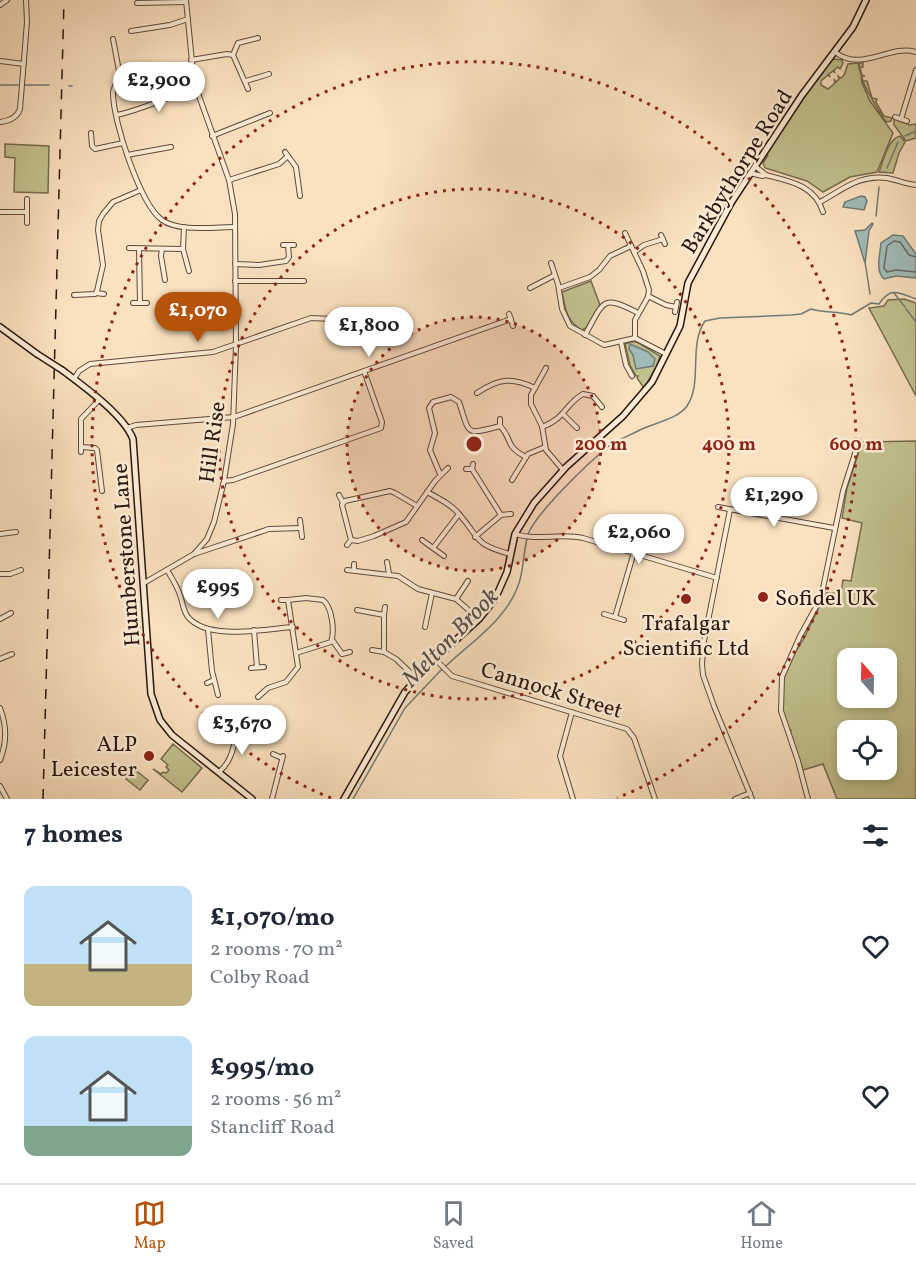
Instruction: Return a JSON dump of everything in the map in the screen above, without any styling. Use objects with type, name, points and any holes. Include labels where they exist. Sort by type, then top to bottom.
[{"type":"street","points":[[0,5],[7,0]]},
{"type":"street","points":[[0,122],[12,119],[19,113],[27,22],[26,0]]},
{"type":"street","name":"Barkbythorpe Road","points":[[344,799],[405,692],[435,659],[488,609],[502,585],[510,554],[534,503],[563,470],[618,421],[652,382],[680,326],[690,280],[733,199],[802,95],[857,21],[866,0]]},
{"type":"street","points":[[137,3],[186,1]]},
{"type":"street","name":"Hill Rise","points":[[186,1],[196,89],[229,180],[234,208],[236,328],[234,417],[224,481],[214,522],[207,539],[194,554]]},
{"type":"street","points":[[135,23],[134,30],[170,25],[188,19]]},
{"type":"street","points":[[248,88],[233,55],[238,43],[258,38]]},
{"type":"street","points":[[113,39],[120,76],[113,90],[123,143],[141,190],[151,208],[162,220],[175,225],[234,227]]},
{"type":"street","points":[[109,45],[114,44]]},
{"type":"street","points":[[836,52],[846,59],[853,60],[888,55],[904,50],[916,52]]},
{"type":"street","points":[[191,60],[233,55]]},
{"type":"street","points":[[0,61],[24,64]]},
{"type":"street","points":[[120,76],[149,68],[148,75]]},
{"type":"street","points":[[901,119],[916,70]]},
{"type":"street","points":[[246,81],[266,77]]},
{"type":"street","points":[[117,115],[139,110],[174,94],[196,89]]},
{"type":"street","points":[[212,136],[259,120],[270,113]]},
{"type":"street","points":[[896,117],[907,121]]},
{"type":"street","points":[[91,134],[92,146],[95,149],[123,143]]},
{"type":"street","points":[[164,142],[166,149]]},
{"type":"street","points":[[127,155],[171,147]]},
{"type":"street","points":[[229,180],[279,164],[287,154],[296,167],[300,196]]},
{"type":"street","points":[[754,166],[766,175],[802,186],[820,202],[823,212]]},
{"type":"street","points":[[750,173],[766,175]]},
{"type":"street","points":[[820,202],[851,183],[871,178],[891,179],[916,185]]},
{"type":"street","points":[[298,184],[306,183]]},
{"type":"street","points":[[96,293],[103,265],[98,230],[102,214],[113,202],[141,190]]},
{"type":"street","points":[[27,200],[27,223]]},
{"type":"street","points":[[0,212],[27,212]]},
{"type":"street","points":[[184,226],[183,249],[189,271]]},
{"type":"street","points":[[625,233],[649,290],[634,321],[635,338]]},
{"type":"street","points":[[634,252],[644,245],[663,239]]},
{"type":"street","points":[[235,264],[259,265],[286,261],[289,257],[286,245],[294,245]]},
{"type":"street","points":[[559,288],[591,277],[610,256],[631,246]]},
{"type":"street","points":[[129,248],[183,249]]},
{"type":"street","points":[[139,249],[140,303]]},
{"type":"street","points":[[162,249],[165,280]]},
{"type":"street","points":[[180,264],[187,262]]},
{"type":"street","points":[[551,263],[567,323],[605,345],[635,338],[667,354]]},
{"type":"street","points":[[532,284],[555,275]]},
{"type":"street","points":[[235,281],[304,281]]},
{"type":"street","points":[[81,288],[81,295]]},
{"type":"street","points":[[74,295],[104,294]]},
{"type":"street","points":[[648,296],[676,307]]},
{"type":"street","points":[[585,335],[601,306],[606,303],[616,302],[638,313]]},
{"type":"street","points":[[133,303],[147,303]]},
{"type":"street","points":[[509,314],[513,326]]},
{"type":"street","points":[[74,379],[84,366],[90,364],[196,355],[236,345],[311,318],[332,319]]},
{"type":"street","points":[[323,318],[323,324]]},
{"type":"street","points":[[0,327],[74,379],[128,428],[136,425],[234,417],[511,319]]},
{"type":"street","points":[[621,342],[629,373]]},
{"type":"street","points":[[224,481],[233,480],[381,428],[382,422],[364,371]]},
{"type":"street","points":[[544,371],[531,396],[531,404],[542,427],[545,447],[550,457],[563,470]]},
{"type":"street","points":[[477,393],[507,380],[515,380],[536,388]]},
{"type":"street","points":[[542,427],[554,422],[572,402],[584,394],[594,395],[602,407]]},
{"type":"street","points":[[440,474],[430,450],[435,433],[428,412],[433,402],[451,397],[456,399],[466,426],[474,433],[500,426]]},
{"type":"street","points":[[99,400],[81,419],[81,450],[95,448],[97,450],[102,491]]},
{"type":"street","points":[[563,414],[578,429]]},
{"type":"street","points":[[500,419],[500,426],[512,448],[526,457]]},
{"type":"street","name":"Humberstone Lane","points":[[128,428],[134,444],[151,694],[155,710],[159,720],[172,735],[252,799]]},
{"type":"street","points":[[808,799],[781,711],[781,687],[786,664],[821,598],[834,528],[859,441]]},
{"type":"street","points":[[512,480],[526,457],[533,451],[545,447]]},
{"type":"street","points":[[470,467],[501,515]]},
{"type":"street","points":[[351,540],[358,541],[397,528],[406,522],[440,474],[448,468]]},
{"type":"street","points":[[514,469],[519,471]]},
{"type":"street","points":[[343,503],[390,491],[417,506]]},
{"type":"street","points":[[427,492],[459,514],[475,537],[489,548],[510,554]]},
{"type":"street","points":[[339,495],[343,503],[351,540]]},
{"type":"street","points":[[718,507],[834,528]]},
{"type":"street","points":[[730,510],[704,641],[703,675],[752,799]]},
{"type":"street","points":[[433,548],[459,514]]},
{"type":"street","points":[[475,537],[501,515],[511,514]]},
{"type":"street","points":[[300,520],[302,537]]},
{"type":"street","points":[[144,583],[194,554],[269,529],[301,528]]},
{"type":"street","points":[[0,534],[15,532],[14,539]]},
{"type":"street","points":[[518,535],[531,537],[570,535],[717,578]]},
{"type":"street","points":[[207,539],[214,547]]},
{"type":"street","points":[[347,544],[351,540]]},
{"type":"street","points":[[422,540],[444,556]]},
{"type":"street","points":[[615,617],[634,552]]},
{"type":"street","points":[[387,562],[389,574]]},
{"type":"street","points":[[354,564],[354,570]]},
{"type":"street","points":[[0,574],[10,574],[21,570]]},
{"type":"street","points":[[167,570],[177,586],[186,616],[208,630],[293,627]]},
{"type":"street","points":[[347,570],[398,576],[418,589],[456,599],[478,619]]},
{"type":"street","points":[[456,599],[468,581]]},
{"type":"street","points":[[432,593],[426,624],[432,624]]},
{"type":"street","points":[[281,600],[306,598],[326,602],[331,617],[332,640],[324,646],[296,653]]},
{"type":"street","points":[[258,697],[264,690],[290,679],[298,667],[288,600]]},
{"type":"street","points":[[384,652],[385,607]]},
{"type":"street","points":[[357,610],[384,615]]},
{"type":"street","points":[[0,619],[11,613]]},
{"type":"street","points":[[604,614],[624,620]]},
{"type":"street","points":[[208,630],[218,695]]},
{"type":"street","points":[[254,630],[257,667]]},
{"type":"street","points":[[332,640],[342,654],[350,652]]},
{"type":"street","points":[[372,650],[384,652],[396,659],[417,679]]},
{"type":"street","points":[[0,658],[7,658],[12,654]]},
{"type":"street","points":[[7,658],[9,663]]},
{"type":"street","name":"Cannock Street","points":[[435,659],[452,676],[624,728],[631,734],[655,799]]},
{"type":"street","points":[[251,668],[264,667]]},
{"type":"street","points":[[207,682],[214,680]]},
{"type":"street","points":[[261,686],[264,690]]},
{"type":"street","points":[[0,708],[5,725],[5,747],[0,760]]},
{"type":"street","points":[[572,712],[560,756],[573,799]]},
{"type":"street","points":[[219,772],[227,766],[230,760],[238,726]]},
{"type":"street","points":[[272,799],[282,757],[273,754]]},
{"type":"street","points":[[0,786],[7,799]]},
{"type":"street","points":[[735,799],[750,793]]},
{"type":"green space","points":[[834,59],[842,60],[843,63],[840,69],[838,67],[834,70],[835,73],[833,71],[829,74],[830,77],[828,75],[821,81],[821,85],[828,89],[835,83],[834,79],[836,82],[839,79],[838,76],[841,78],[844,75],[848,64],[858,63],[861,75],[859,63],[863,63],[863,67],[860,68],[862,75],[865,76],[862,76],[863,81],[867,81],[872,98],[877,99],[876,102],[884,116],[892,118],[891,121],[887,122],[884,119],[868,93],[863,82],[861,76],[862,83],[870,101],[893,133],[877,172],[850,177],[823,192],[807,181],[765,168],[763,163],[768,155],[766,153],[797,103]]},
{"type":"green space","points":[[894,119],[910,125],[916,124],[916,138],[906,141],[894,125]]},
{"type":"green space","points":[[900,136],[905,142],[893,173],[879,172],[889,146]]},
{"type":"green space","points":[[5,144],[49,146],[48,193],[14,192],[15,158],[5,157]]},
{"type":"green space","points":[[591,281],[600,305],[586,328],[582,330],[570,319],[562,292]]},
{"type":"green space","points":[[904,299],[916,303],[916,396],[869,308],[884,306],[888,300]]},
{"type":"green space","points":[[637,342],[660,356],[644,388],[630,365],[625,344]]},
{"type":"green space","points":[[916,441],[916,799],[837,799],[823,764],[803,770],[789,739],[791,730],[786,729],[780,707],[784,670],[803,640],[826,593],[841,593],[843,580],[851,581],[862,523],[842,518],[847,488],[862,442]]},
{"type":"green space","points":[[173,744],[202,768],[182,792],[153,769],[161,774],[169,770],[166,767],[168,765],[161,759]]},
{"type":"green space","points":[[134,769],[148,780],[140,790],[126,779]]},
{"type":"water","points":[[861,196],[867,201],[864,210],[843,207],[845,202]]},
{"type":"water","points":[[872,223],[865,263],[855,231],[865,230]]},
{"type":"water","points":[[893,235],[903,236],[916,254],[916,278],[896,276],[884,279],[881,276],[879,262],[881,243]]},
{"type":"water","points":[[630,344],[648,352],[655,359],[653,366],[636,369],[629,349]]},
{"type":"waterway","points":[[0,85],[18,85]]},
{"type":"waterway","points":[[25,85],[49,85]]},
{"type":"waterway","points":[[905,136],[916,131]]},
{"type":"waterway","points":[[887,168],[898,142]]},
{"type":"waterway","points":[[876,216],[879,187]]},
{"type":"waterway","points":[[865,262],[870,294]]},
{"type":"waterway","name":"Melton Brook","points":[[528,534],[533,524],[552,501],[609,446],[683,411],[692,397],[697,341],[705,321],[720,318],[801,314],[811,309],[851,315],[871,303],[879,304],[891,293],[896,292],[916,299]]},
{"type":"waterway","points":[[894,293],[905,307]]},
{"type":"waterway","points":[[906,309],[916,322]]},
{"type":"waterway","name":"Melton Brook","points":[[446,666],[487,630],[505,609],[520,580],[527,539]]},
{"type":"waterway","name":"Melton Brook","points":[[353,799],[405,708],[442,669]]},
{"type":"railway","points":[[43,799],[64,0]]},
{"type":"place","name":"Sofidel UK","points":[[763,597]]},
{"type":"place","name":"Trafalgar Scientific Ltd","points":[[686,599]]},
{"type":"place","name":"ALP Leicester","points":[[149,756]]}]
